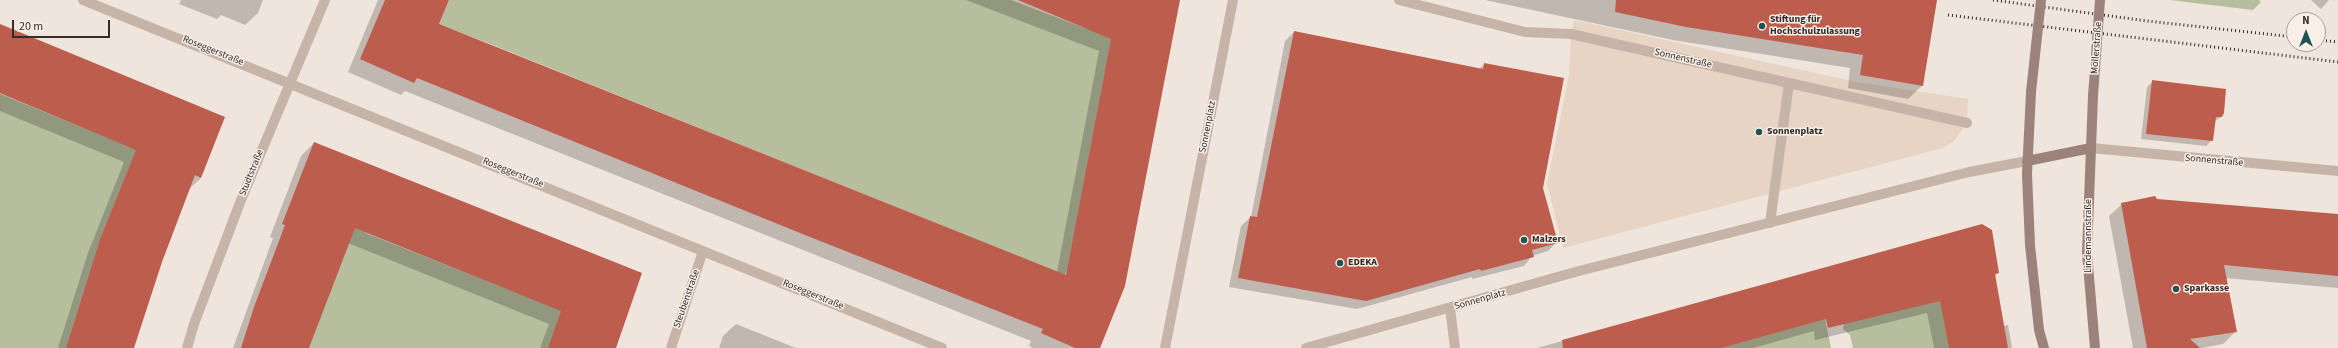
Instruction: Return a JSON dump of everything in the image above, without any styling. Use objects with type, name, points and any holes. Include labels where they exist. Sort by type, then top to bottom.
[{"type":"main road","points":[[2041,0],[2031,92],[2027,161],[2030,246],[2039,330],[2044,348]]},
{"type":"main road","name":"Möllerstraße","points":[[2093,96],[2100,0]]},
{"type":"main road","name":"Lindemannstraße","points":[[2093,96],[2087,253],[2095,348]]},
{"type":"main road","points":[[2027,161],[2090,148]]},
{"type":"street","name":"Roseggerstraße","points":[[83,0],[942,348]]},
{"type":"street","name":"Studtstraße","points":[[188,348],[194,324],[238,207],[325,0]]},
{"type":"street","name":"Sonnenplatz","points":[[1165,348],[1233,0]]},
{"type":"street","name":"Sonnenstraße","points":[[1399,0],[1525,32],[1571,34],[1967,123]]},
{"type":"street","points":[[1770,223],[1789,83]]},
{"type":"street","name":"Sonnenstraße","points":[[2090,148],[2338,171]]},
{"type":"street","name":"Sonnenplatz","points":[[1306,348],[1575,272],[1969,172],[2027,161]]},
{"type":"street","name":"Steubenstraße","points":[[670,348],[703,251]]},
{"type":"street","points":[[1450,308],[1455,348]]},
{"type":"green space","points":[[449,0],[1011,0],[1087,29],[1115,19],[1068,266],[1057,297],[977,240],[488,43],[456,31],[447,53],[430,46]]},
{"type":"green space","points":[[2170,0],[2259,0],[2261,2],[2253,10]]},
{"type":"green space","points":[[0,94],[157,158],[129,168],[100,239],[66,348],[0,348]]},
{"type":"green space","points":[[356,215],[370,221],[365,233],[573,315],[548,348],[309,348]]},
{"type":"green space","points":[[1936,276],[1949,348],[1853,348],[1850,335],[1843,329],[1845,320]]},
{"type":"green space","points":[[1825,319],[1831,348],[1722,348]]},
{"type":"shaded area","name":"Sonnenplatz","points":[[1574,20],[1857,82],[1968,99],[1967,123],[1954,141],[1943,148],[1563,248],[1547,184],[1569,75],[1571,34]]},
{"type":"building","points":[[385,0],[449,0],[439,24],[1066,275],[1111,39],[1018,0],[1180,0],[1125,286],[1100,348],[1075,348],[1041,333],[1043,329],[805,235],[417,78],[414,83],[360,59]]},
{"type":"building","points":[[1616,0],[1937,0],[1923,86],[1860,75],[1863,55],[1686,27],[1615,12]]},
{"type":"building","points":[[0,24],[225,117],[201,178],[195,175],[162,262],[134,348],[66,348],[100,239],[136,150],[0,93]]},
{"type":"building","points":[[1294,31],[1483,69],[1484,63],[1564,78],[1543,188],[1558,243],[1532,250],[1534,257],[1481,271],[1480,269],[1366,301],[1238,278],[1250,216],[1257,217]]},
{"type":"building","points":[[2152,80],[2226,89],[2224,113],[2222,117],[2216,117],[2213,141],[2146,134]]},
{"type":"building","points":[[314,142],[642,273],[616,348],[548,348],[561,311],[355,228],[309,348],[241,348],[254,307],[285,225],[282,224]]},
{"type":"building","points":[[2155,196],[2157,199],[2338,214],[2338,276],[2224,265],[2237,332],[2190,339],[2200,348],[2147,348],[2121,203]]},
{"type":"building","points":[[1982,224],[1992,230],[1999,273],[1995,274],[2008,348],[1949,348],[1940,301],[1828,328],[1826,319],[1722,348],[1563,348],[1562,340]]},
{"type":"railway","points":[[1993,0],[2147,21],[2286,36]]},
{"type":"railway","points":[[1948,15],[2338,62]]},
{"type":"railway","points":[[2326,41],[2338,42]]},
{"type":"place","name":"Stiftung für Hochschulzulassung","points":[[1762,26]]},
{"type":"place","name":"Sonnenplatz","points":[[1759,132]]},
{"type":"place","name":"Malzers","points":[[1524,240]]},
{"type":"place","name":"EDEKA","points":[[1340,263]]},
{"type":"place","name":"Sparkasse","points":[[2176,289]]}]
